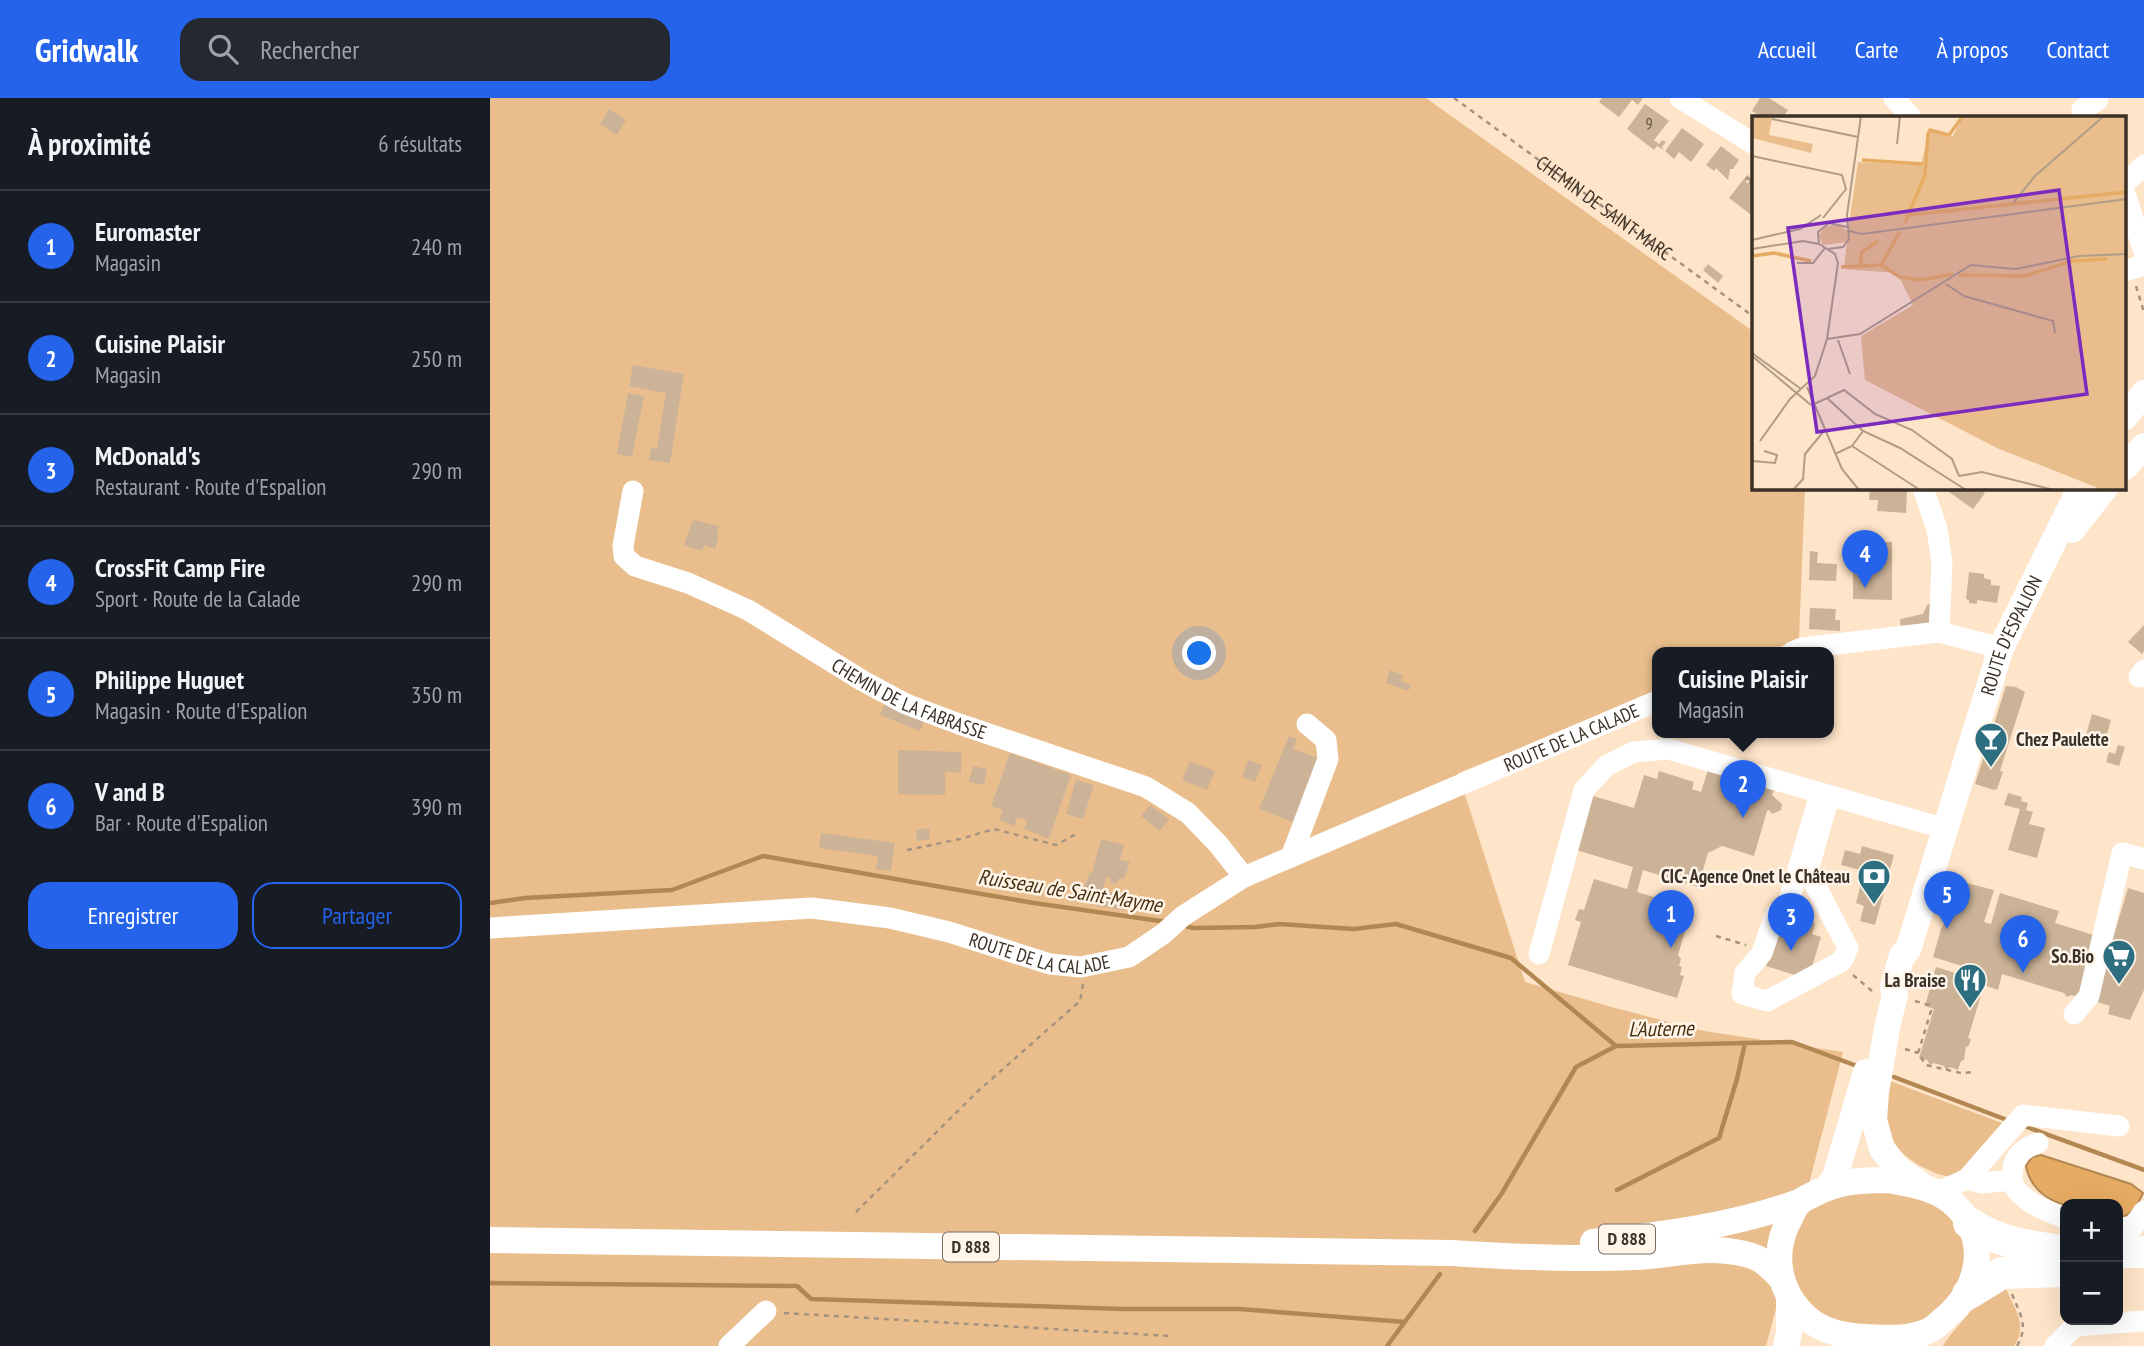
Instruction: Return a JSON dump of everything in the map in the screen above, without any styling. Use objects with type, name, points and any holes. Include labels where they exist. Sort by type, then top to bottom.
[{"type":"highway","points":[[1964,1217],[1984,1233],[2003,1240],[2060,1250]]},
{"type":"highway","points":[[2123,1252],[2144,1252]]},
{"type":"highway","points":[[1968,1294],[2002,1273],[2060,1271]]},
{"type":"highway","points":[[2123,1271],[2144,1271]]},
{"type":"main road","points":[[2126,416],[2144,393]]},
{"type":"main road","points":[[2126,466],[2144,447]]},
{"type":"main road","name":"ROUTE D'ESPALION","points":[[1896,1013],[1912,958],[1908,950],[2001,649],[2034,578],[2096,490]]},
{"type":"main road","points":[[1828,1186],[1835,1177],[1869,1061],[1896,1013]]},
{"type":"main road","points":[[1785,1288],[1808,1319],[1827,1330],[1895,1342],[1928,1339],[1968,1294],[1976,1270],[1977,1246],[1964,1217],[1949,1200],[1897,1168],[1882,1149],[1874,1120],[1876,1092],[1896,1013]]},
{"type":"main road","points":[[1786,1346],[1789,1333],[1779,1252],[1784,1227],[1799,1202],[1828,1186],[1851,1181],[1889,1180],[1930,1190]]},
{"type":"main road","name":"D 888","points":[[1451,1253],[1633,1238],[1759,1216],[1799,1202]]},
{"type":"main road","name":"D 888","points":[[490,1240],[1451,1253],[1572,1258],[1636,1257],[1703,1249],[1760,1258],[1785,1288]]},
{"type":"main road","points":[[1828,1346],[1856,1336]]},
{"type":"street","points":[[1680,98],[1752,143]]},
{"type":"street","points":[[1894,98],[1910,116]]},
{"type":"street","points":[[2126,182],[2144,165]]},
{"type":"street","points":[[2126,197],[2144,252]]},
{"type":"street","points":[[2126,271],[2144,265]]},
{"type":"street","points":[[1924,490],[1937,529],[1942,563],[1938,632]]},
{"type":"street","name":"CHEMIN DE LA FABRASSE","points":[[633,491],[623,546],[624,556],[635,566],[688,583],[748,610],[863,681],[906,704],[1146,787],[1188,813],[1218,844],[1244,877]]},
{"type":"street","points":[[1818,647],[1938,632],[2001,649]]},
{"type":"street","name":"ROUTE DE LA CALADE","points":[[490,928],[812,908],[890,918],[948,932],[1050,964],[1081,967],[1129,957],[1163,934],[1183,916],[1244,877],[1652,703]]},
{"type":"street","points":[[1291,857],[1328,759],[1326,740],[1307,724]]},
{"type":"street","points":[[1539,954],[1584,790],[1606,766],[1634,752],[1668,749],[1946,829]]},
{"type":"street","points":[[1825,796],[1808,871],[1848,948],[1842,961],[1767,1001],[1742,994],[1745,973],[1762,953],[1775,915],[1787,907],[1825,796]]},
{"type":"street","points":[[2074,1014],[2089,996],[2122,853],[2144,859]]},
{"type":"street","points":[[1964,1217],[1967,1179],[2024,1115],[2119,1126]]},
{"type":"street","points":[[2038,1143],[2024,1148],[2013,1163],[2014,1187],[2041,1210],[2060,1216]]},
{"type":"street","points":[[1930,1190],[1967,1179],[1982,1183],[2012,1180]]},
{"type":"street","points":[[2123,1228],[2133,1227],[2144,1211]]},
{"type":"street","points":[[729,1346],[766,1311]]},
{"type":"street","points":[[2055,1346],[2076,1326],[2144,1321]]},
{"type":"path","name":"CHEMIN DE SAINT-MARC","points":[[1454,98],[1752,316]]},
{"type":"path","points":[[907,850],[993,829],[1056,845],[1078,833]]},
{"type":"path","points":[[1842,961],[1863,985],[1896,1013],[1926,1065],[1961,1073],[1976,1072]]},
{"type":"path","points":[[856,1212],[978,1092],[1080,1001],[1083,986],[1081,967]]},
{"type":"path","points":[[1896,1013],[1929,1005],[1931,1011],[1918,1053]]},
{"type":"path","points":[[766,1311],[1170,1336]]},
{"type":"shaded area","points":[[490,98],[1426,98],[1752,331],[1752,490],[1805,490],[1799,639],[1779,647],[1652,647],[1652,696],[1458,773],[1525,982],[1704,1031],[1843,1052],[1800,1219],[1835,1194],[1909,1192],[1947,1210],[1959,1229],[1966,1255],[1963,1276],[1953,1295],[1924,1320],[1907,1326],[1844,1324],[1819,1312],[1803,1299],[1788,1264],[1766,1346],[490,1346]]},
{"type":"shaded area","points":[[1890,1081],[2002,1123],[1969,1166],[1955,1175],[1939,1174],[1904,1154],[1890,1134],[1886,1110]]},
{"type":"shaded area","points":[[2041,1155],[2131,1184],[2143,1193],[2131,1212],[2123,1216],[2123,1199],[2060,1199],[2060,1203],[2045,1196],[2031,1180],[2026,1166],[2032,1157]]},
{"type":"shaded area","points":[[2006,1289],[2020,1324],[2014,1346],[1943,1346],[1981,1301]]},
{"type":"building","points":[[1602,98],[1643,98],[1638,105],[1632,100],[1619,117],[1599,102]]},
{"type":"building","points":[[1760,98],[1769,98],[1788,110],[1784,116],[1760,116],[1752,111]]},
{"type":"building","points":[[1645,104],[1669,121],[1654,140],[1659,144],[1662,140],[1666,142],[1662,147],[1664,150],[1657,146],[1654,150],[1627,129]]},
{"type":"building","points":[[609,109],[626,120],[617,135],[600,124]]},
{"type":"building","points":[[1682,128],[1704,144],[1691,162],[1679,152],[1674,159],[1665,151]]},
{"type":"building","points":[[1721,146],[1739,160],[1733,169],[1730,169],[1728,180],[1716,168],[1714,171],[1706,165]]},
{"type":"building","points":[[1747,175],[1750,177],[1746,182],[1752,186],[1750,214],[1729,198]]},
{"type":"building","points":[[1708,264],[1723,276],[1718,283],[1703,270]]},
{"type":"building","points":[[633,365],[684,374],[670,463],[649,460],[651,448],[657,449],[666,393],[629,386]]},
{"type":"building","points":[[628,393],[644,396],[632,457],[617,454]]},
{"type":"building","points":[[1870,490],[1907,490],[1906,513],[1877,511],[1878,500],[1869,500]]},
{"type":"building","points":[[1981,490],[1985,493],[1973,509],[1949,492]]},
{"type":"building","points":[[693,520],[719,526],[715,549],[704,545],[702,551],[684,545]]},
{"type":"building","points":[[1853,542],[1892,542],[1892,600],[1853,599]]},
{"type":"building","points":[[1810,551],[1818,552],[1817,563],[1837,564],[1836,581],[1809,580]]},
{"type":"building","points":[[1969,572],[1984,574],[1984,578],[1991,580],[1991,585],[2000,586],[1997,603],[1977,600],[1977,604],[1969,603],[1966,599]]},
{"type":"building","points":[[1931,603],[1929,623],[1901,628],[1900,619],[1923,614]]},
{"type":"building","points":[[1810,608],[1836,609],[1835,620],[1840,620],[1840,631],[1809,629]]},
{"type":"building","points":[[2144,625],[2144,651],[2142,654],[2128,642]]},
{"type":"building","points":[[1390,670],[1403,675],[1401,681],[1411,685],[1408,691],[1386,683]]},
{"type":"building","points":[[2006,686],[2025,692],[2000,771],[2003,772],[1997,789],[1994,790],[1975,784]]},
{"type":"building","points":[[886,701],[926,716],[920,731],[880,715]]},
{"type":"building","points":[[2092,714],[2111,720],[2103,748],[2084,742]]},
{"type":"building","points":[[1289,736],[1297,739],[1293,749],[1323,760],[1298,824],[1259,809]]},
{"type":"building","points":[[2118,745],[2125,747],[2119,766],[2106,762],[2109,752],[2115,754]]},
{"type":"building","points":[[898,750],[961,752],[961,773],[945,772],[945,795],[898,794]]},
{"type":"building","points":[[1010,753],[1071,775],[1049,839],[1024,829],[1027,820],[1017,817],[1014,826],[999,820],[1003,810],[991,806]]},
{"type":"building","points":[[1248,760],[1262,765],[1255,782],[1242,777]]},
{"type":"building","points":[[1190,761],[1215,771],[1207,790],[1182,780]]},
{"type":"building","points":[[973,766],[987,769],[984,785],[969,782]]},
{"type":"building","points":[[1708,770],[1774,790],[1772,795],[1782,804],[1781,810],[1772,814],[1767,811],[1754,856],[1722,846],[1708,853],[1698,887],[1643,870],[1637,892],[1692,908],[1678,955],[1681,959],[1679,966],[1682,967],[1680,975],[1684,976],[1677,998],[1568,965],[1581,922],[1575,920],[1579,909],[1584,910],[1594,879],[1627,889],[1633,867],[1576,850],[1593,796],[1634,808],[1644,775],[1657,779],[1659,771],[1694,782],[1692,789],[1701,792]]},
{"type":"building","points":[[1076,780],[1094,785],[1083,819],[1066,814]]},
{"type":"building","points":[[2008,793],[2022,797],[2021,801],[2028,803],[2026,810],[2033,812],[2029,824],[2045,828],[2037,858],[2008,850],[2020,809],[2004,805]]},
{"type":"building","points":[[1150,805],[1169,819],[1160,831],[1141,816]]},
{"type":"building","points":[[929,828],[930,839],[917,841],[916,830]]},
{"type":"building","points":[[821,833],[895,843],[891,871],[876,869],[878,856],[819,848]]},
{"type":"building","points":[[1101,839],[1124,845],[1120,860],[1130,862],[1124,879],[1119,878],[1117,884],[1106,877],[1103,890],[1136,899],[1133,911],[1079,901],[1090,872],[1092,873]]},
{"type":"building","points":[[1862,846],[1894,855],[1875,925],[1860,921],[1864,906],[1856,903],[1864,871],[1841,865],[1845,850],[1860,854]]},
{"type":"building","points":[[1955,880],[1994,890],[1984,922],[1991,924],[2000,893],[2059,911],[2055,923],[2097,936],[2078,997],[2067,997],[2064,993],[2002,974],[1998,990],[1984,985],[1964,1060],[1958,1070],[1950,1067],[1946,1070],[1944,1066],[1934,1063],[1930,1065],[1927,1060],[1919,1058],[1934,1009],[1925,1006],[1936,967],[1959,974],[1962,966],[1933,957],[1941,929],[1947,919],[1944,918]]},
{"type":"building","points":[[2128,888],[2144,893],[2144,990],[2130,1020],[2108,1014],[2110,1006],[2094,1001]]},
{"type":"building","points":[[1789,914],[1813,921],[1815,925],[1812,934],[1821,937],[1809,977],[1766,966],[1780,921],[1798,926],[1799,923],[1787,920]]},
{"type":"waterway","name":"Ruisseau de Saint-Mayme","points":[[490,903],[525,898],[672,890],[763,856],[1034,903],[1167,922]]},
{"type":"waterway","name":"Ruisseau de Saint-Mayme","points":[[1182,925],[1193,928],[1279,924],[1354,929],[1396,924],[1511,958],[1616,1046]]},
{"type":"waterway","name":"Ruisseau de Saint-Mayme","points":[[1475,1231],[1502,1193],[1576,1067],[1616,1046],[1792,1042],[1857,1066]]},
{"type":"waterway","points":[[1617,1190],[1719,1138],[1745,1043]]},
{"type":"waterway","name":"L'Auterne","points":[[1894,1077],[2007,1120]]},
{"type":"waterway","name":"L'Auterne","points":[[2027,1127],[2144,1170]]},
{"type":"waterway","name":"L'Auterne","points":[[1387,1346],[1440,1274]]},
{"type":"waterway","points":[[490,1283],[797,1286],[811,1299],[1123,1309],[1239,1309],[1405,1322]]},
{"type":"place","name":"CrossFit Camp Fire","points":[[1865,588]]},
{"type":"place","name":"Chez Paulette","points":[[1991,769]]},
{"type":"place","name":"Cuisine Plaisir","points":[[1743,818]]},
{"type":"place","name":"CIC- Agence Onet le Château","points":[[1874,906]]},
{"type":"place","name":"Philippe Huguet","points":[[1947,929]]},
{"type":"place","name":"Euromaster","points":[[1671,948]]},
{"type":"place","name":"McDonald's","points":[[1791,951]]},
{"type":"place","name":"V and B","points":[[2023,973]]},
{"type":"place","name":"So.Bio","points":[[2119,986]]},
{"type":"place","name":"La Braise","points":[[1970,1010]]}]
